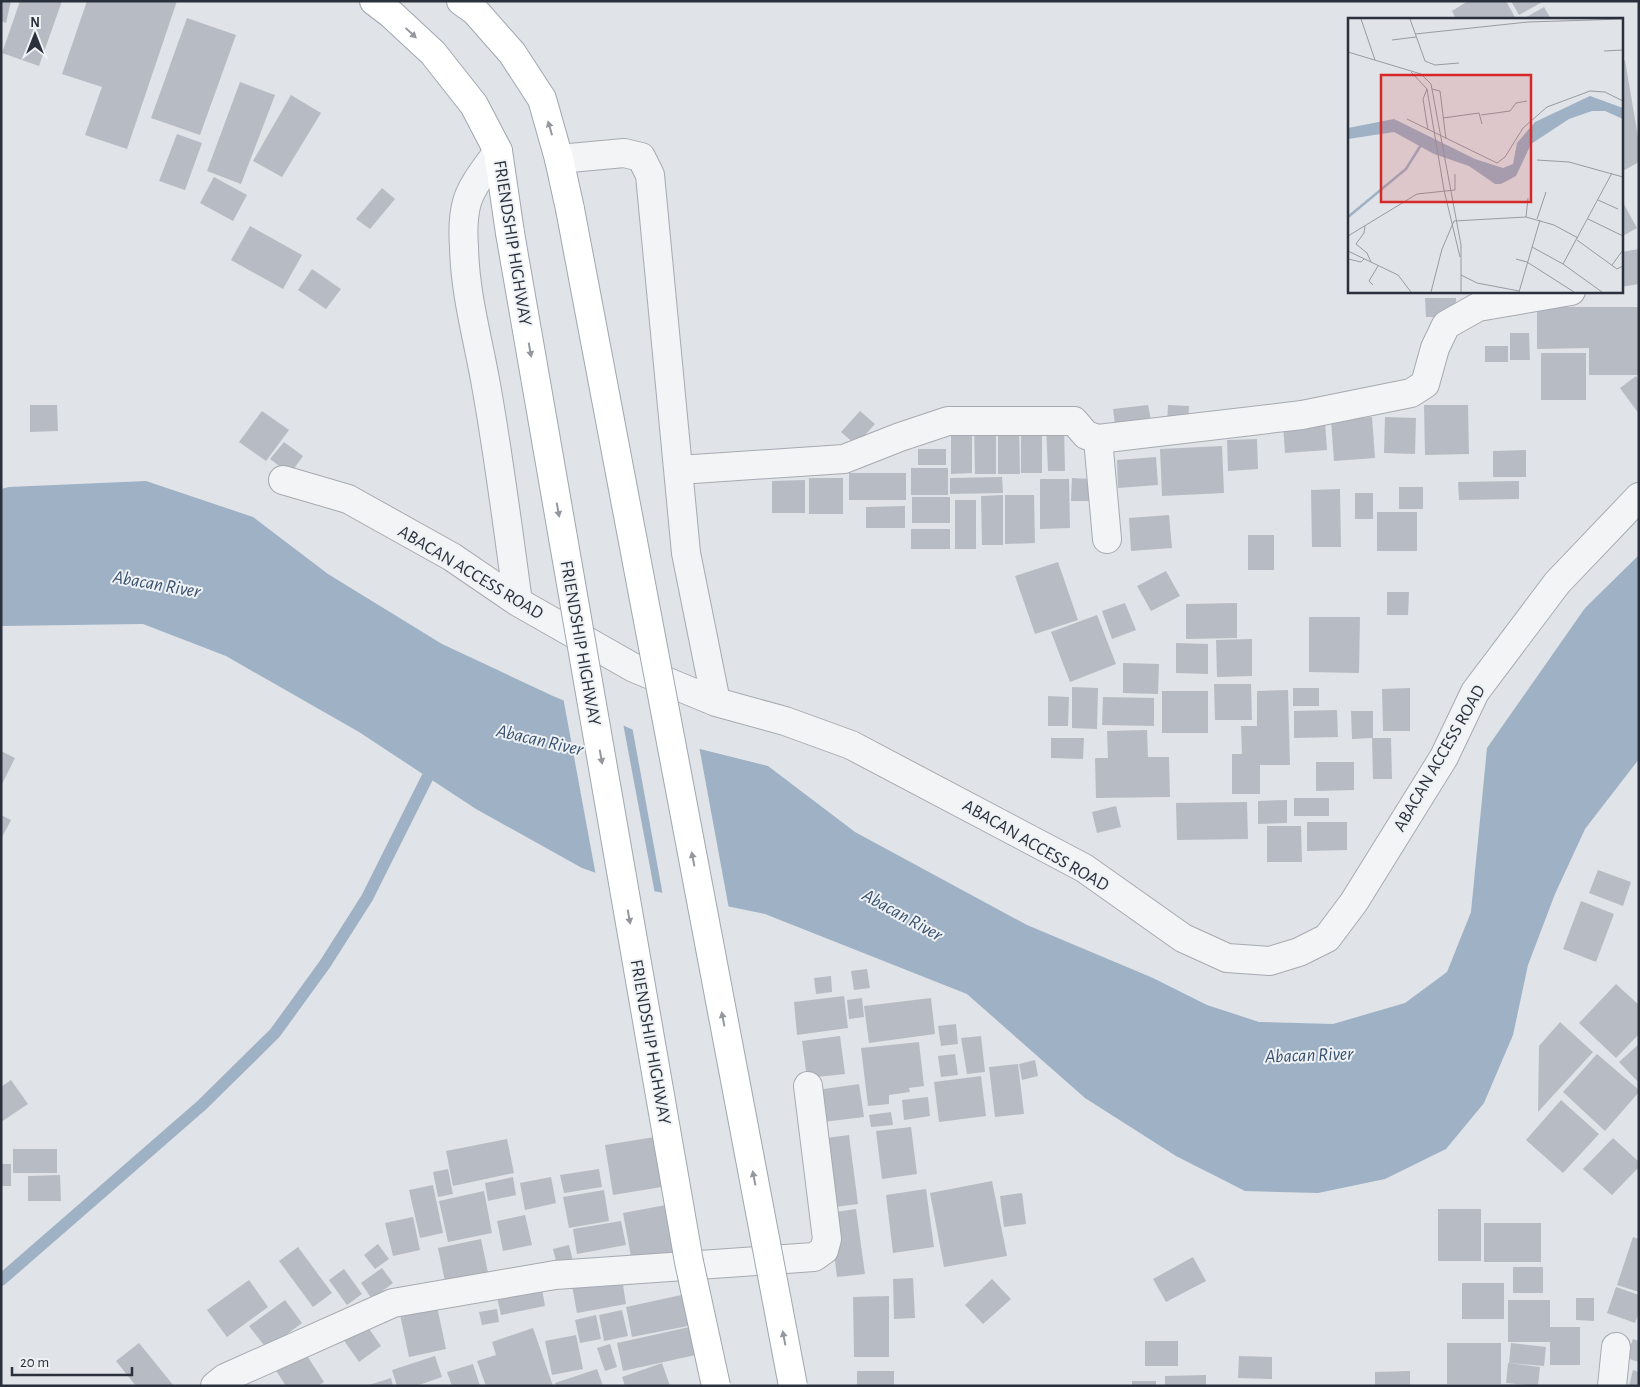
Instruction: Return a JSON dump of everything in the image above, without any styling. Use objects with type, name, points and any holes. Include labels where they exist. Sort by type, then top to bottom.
[{"type":"main road","name":"FRIENDSHIP HIGHWAY","points":[[374,1],[433,53],[474,105],[498,151],[510,233],[689,1262],[716,1386]]},
{"type":"main road","points":[[461,1],[476,10],[512,53],[542,98],[559,159],[793,1386]]},
{"type":"street","points":[[498,151],[476,184],[467,202],[463,230],[464,267],[503,486],[518,602]]},
{"type":"street","points":[[559,159],[624,153],[641,157],[650,175],[686,554],[716,702]]},
{"type":"street","points":[[679,470],[844,460],[900,437],[948,421],[1074,421],[1086,435],[1098,439],[1302,415],[1411,393],[1425,384],[1435,348],[1446,325],[1478,307],[1564,292]]},
{"type":"street","points":[[1098,439],[1106,540]]},
{"type":"street","name":"ABACAN ACCESS ROAD","points":[[283,480],[348,500],[452,558],[518,602],[634,668],[716,702],[784,721],[851,745],[1084,868],[1183,938],[1227,958],[1270,961],[1299,952],[1327,938],[1354,902],[1444,757],[1474,692],[1557,583],[1639,497]]},
{"type":"street","points":[[215,1386],[225,1378],[392,1303],[554,1275],[814,1257],[824,1250],[827,1239],[808,1086]]},
{"type":"street","points":[[1612,1386],[1616,1347]]},
{"type":"water","name":"Abacan River","points":[[146,481],[253,517],[328,574],[442,644],[553,696],[648,736],[768,766],[855,832],[1027,925],[1153,978],[1207,1005],[1259,1022],[1333,1024],[1405,1003],[1447,972],[1471,912],[1487,748],[1585,608],[1639,555],[1639,759],[1585,829],[1555,894],[1528,965],[1513,1035],[1484,1103],[1446,1149],[1385,1179],[1318,1193],[1245,1191],[1176,1156],[1085,1098],[967,994],[765,914],[639,888],[582,868],[476,809],[359,732],[226,656],[143,624],[1,626],[1,489],[9,487]]},
{"type":"pier","points":[[563,697],[623,723],[655,894],[639,891],[596,876]]},
{"type":"pier","points":[[632,726],[649,734],[699,746],[729,909],[663,896]]},
{"type":"building","points":[[1,1],[11,1],[6,23],[1,21]]},
{"type":"building","points":[[20,1],[62,1],[39,66],[2,53]]},
{"type":"building","points":[[87,1],[177,1],[127,149],[85,135],[102,87],[62,74]]},
{"type":"building","points":[[1468,1],[1506,1],[1515,18],[1456,18],[1452,11]]},
{"type":"building","points":[[1511,1],[1544,1],[1519,15]]},
{"type":"building","points":[[1544,7],[1550,18],[1525,18]]},
{"type":"building","points":[[187,18],[236,35],[200,135],[151,118]]},
{"type":"building","points":[[1625,60],[1639,143],[1639,162],[1622,171],[1622,61]]},
{"type":"building","points":[[240,82],[275,95],[241,184],[207,171]]},
{"type":"building","points":[[291,95],[321,113],[282,177],[253,161]]},
{"type":"building","points":[[177,134],[202,143],[185,190],[159,181]]},
{"type":"building","points":[[214,177],[247,195],[233,221],[200,203]]},
{"type":"building","points":[[382,188],[395,199],[370,229],[356,219]]},
{"type":"building","points":[[1622,201],[1637,228],[1622,236]]},
{"type":"building","points":[[250,226],[302,255],[283,289],[231,260]]},
{"type":"building","points":[[1639,249],[1639,284],[1622,287],[1622,252]]},
{"type":"building","points":[[312,269],[341,289],[326,309],[298,290]]},
{"type":"building","points":[[1425,298],[1456,298],[1456,317],[1426,317]]},
{"type":"building","points":[[1537,307],[1639,307],[1639,375],[1589,375],[1589,348],[1537,349]]},
{"type":"building","points":[[1510,333],[1529,333],[1530,360],[1510,360]]},
{"type":"building","points":[[1485,346],[1508,346],[1508,362],[1485,362]]},
{"type":"building","points":[[1541,353],[1586,353],[1586,400],[1541,400]]},
{"type":"building","points":[[1636,376],[1639,380],[1639,414],[1620,388]]},
{"type":"building","points":[[30,405],[57,405],[58,431],[30,432]]},
{"type":"building","points":[[1148,405],[1151,420],[1115,425],[1113,409]]},
{"type":"building","points":[[1168,405],[1189,406],[1188,425],[1167,424]]},
{"type":"building","points":[[1424,405],[1468,405],[1469,454],[1425,455]]},
{"type":"building","points":[[262,411],[289,430],[266,461],[239,442]]},
{"type":"building","points":[[860,411],[875,424],[856,445],[841,432]]},
{"type":"building","points":[[1372,417],[1375,458],[1334,461],[1331,420]]},
{"type":"building","points":[[1385,417],[1416,418],[1415,454],[1384,453]]},
{"type":"building","points":[[1325,421],[1327,450],[1285,453],[1283,424]]},
{"type":"building","points":[[972,424],[972,473],[951,474],[951,425]]},
{"type":"building","points":[[1021,424],[1042,424],[1042,473],[1021,473]]},
{"type":"building","points":[[1064,424],[1065,471],[1048,471],[1046,425]]},
{"type":"building","points":[[974,425],[996,425],[996,474],[975,474]]},
{"type":"building","points":[[998,425],[1019,425],[1020,474],[998,474]]},
{"type":"building","points":[[1257,439],[1258,469],[1228,471],[1227,440]]},
{"type":"building","points":[[284,442],[303,456],[290,474],[270,459]]},
{"type":"building","points":[[1222,446],[1224,493],[1162,496],[1160,449]]},
{"type":"building","points":[[918,449],[946,449],[946,465],[918,465]]},
{"type":"building","points":[[1526,450],[1526,477],[1493,477],[1493,451]]},
{"type":"building","points":[[1156,457],[1158,485],[1118,488],[1117,460]]},
{"type":"building","points":[[911,468],[948,468],[948,495],[911,495]]},
{"type":"building","points":[[849,473],[906,473],[906,500],[849,500]]},
{"type":"building","points":[[1002,477],[1003,493],[950,494],[950,478]]},
{"type":"building","points":[[809,478],[843,478],[843,514],[809,514]]},
{"type":"building","points":[[1072,478],[1090,479],[1090,501],[1071,501]]},
{"type":"building","points":[[1040,479],[1069,479],[1070,528],[1040,529]]},
{"type":"building","points":[[805,480],[805,513],[772,513],[772,481]]},
{"type":"building","points":[[1519,481],[1519,499],[1459,500],[1458,482]]},
{"type":"building","points":[[1399,487],[1423,487],[1423,509],[1399,509]]},
{"type":"building","points":[[1340,489],[1341,547],[1312,547],[1311,490]]},
{"type":"building","points":[[1355,493],[1373,493],[1373,519],[1355,519]]},
{"type":"building","points":[[1003,495],[1003,545],[982,545],[981,496]]},
{"type":"building","points":[[1005,495],[1034,495],[1035,543],[1005,544]]},
{"type":"building","points":[[912,497],[950,497],[950,523],[912,523]]},
{"type":"building","points":[[955,500],[976,500],[976,549],[955,549]]},
{"type":"building","points":[[905,506],[905,528],[866,528],[866,507]]},
{"type":"building","points":[[1377,512],[1417,512],[1417,551],[1377,551]]},
{"type":"building","points":[[1169,515],[1172,548],[1131,551],[1129,518]]},
{"type":"building","points":[[911,529],[950,529],[950,549],[911,549]]},
{"type":"building","points":[[1248,535],[1274,535],[1274,570],[1248,570]]},
{"type":"building","points":[[1058,562],[1078,620],[1035,634],[1015,576]]},
{"type":"building","points":[[1166,571],[1180,596],[1151,611],[1137,586]]},
{"type":"building","points":[[1387,592],[1409,592],[1408,615],[1387,615]]},
{"type":"building","points":[[1125,603],[1136,630],[1112,639],[1102,611]]},
{"type":"building","points":[[1237,603],[1237,638],[1186,639],[1186,604]]},
{"type":"building","points":[[1097,615],[1116,664],[1070,682],[1051,632]]},
{"type":"building","points":[[1309,617],[1360,617],[1359,673],[1309,672]]},
{"type":"building","points":[[1252,639],[1252,676],[1217,677],[1216,640]]},
{"type":"building","points":[[1176,643],[1208,644],[1208,674],[1176,673]]},
{"type":"building","points":[[1123,663],[1159,664],[1158,694],[1123,693]]},
{"type":"building","points":[[1214,684],[1251,684],[1252,720],[1215,720]]},
{"type":"building","points":[[1072,687],[1098,688],[1097,729],[1072,728]]},
{"type":"building","points":[[1293,688],[1319,688],[1319,706],[1293,706]]},
{"type":"building","points":[[1410,688],[1410,731],[1383,731],[1382,689]]},
{"type":"building","points":[[1288,690],[1290,765],[1260,765],[1260,794],[1232,794],[1232,754],[1242,754],[1241,726],[1257,726],[1257,691]]},
{"type":"building","points":[[1162,691],[1208,691],[1208,733],[1162,733]]},
{"type":"building","points":[[1048,696],[1069,697],[1068,726],[1048,726]]},
{"type":"building","points":[[1103,697],[1154,698],[1154,726],[1102,725]]},
{"type":"building","points":[[1337,710],[1338,737],[1294,738],[1294,711]]},
{"type":"building","points":[[1351,711],[1373,711],[1373,738],[1391,738],[1392,779],[1373,779],[1372,738],[1352,739]]},
{"type":"building","points":[[1147,730],[1148,757],[1169,757],[1170,797],[1096,798],[1095,758],[1108,758],[1107,731]]},
{"type":"building","points":[[1051,738],[1084,738],[1083,759],[1051,758]]},
{"type":"building","points":[[1,751],[15,758],[1,786]]},
{"type":"building","points":[[1316,762],[1354,762],[1354,790],[1316,791]]},
{"type":"building","points":[[1294,798],[1329,798],[1329,816],[1294,816]]},
{"type":"building","points":[[1287,800],[1287,823],[1258,824],[1258,801]]},
{"type":"building","points":[[1247,802],[1248,839],[1177,840],[1176,803]]},
{"type":"building","points":[[1116,806],[1121,827],[1097,833],[1092,812]]},
{"type":"building","points":[[1,815],[11,820],[1,839]]},
{"type":"building","points":[[1307,822],[1347,822],[1347,850],[1307,851]]},
{"type":"building","points":[[1267,826],[1301,826],[1302,862],[1267,862]]},
{"type":"building","points":[[1598,870],[1631,882],[1623,906],[1589,893]]},
{"type":"building","points":[[1581,901],[1614,914],[1596,962],[1563,949]]},
{"type":"building","points":[[867,969],[870,988],[854,990],[851,971]]},
{"type":"building","points":[[831,976],[832,992],[816,994],[814,978]]},
{"type":"building","points":[[1616,984],[1639,1005],[1639,1034],[1616,1058],[1579,1023]]},
{"type":"building","points":[[844,996],[848,1028],[797,1035],[794,1002]]},
{"type":"building","points":[[862,998],[864,1017],[849,1019],[847,1000]]},
{"type":"building","points":[[931,998],[935,1034],[869,1043],[864,1006]]},
{"type":"building","points":[[1560,1022],[1593,1052],[1538,1112],[1539,1046]]},
{"type":"building","points":[[956,1024],[958,1044],[941,1046],[938,1026]]},
{"type":"building","points":[[840,1036],[845,1074],[807,1078],[802,1041]]},
{"type":"building","points":[[981,1036],[985,1072],[967,1074],[961,1038]]},
{"type":"building","points":[[919,1042],[924,1086],[909,1088],[910,1092],[889,1095],[889,1104],[868,1106],[861,1048]]},
{"type":"building","points":[[1639,1044],[1639,1083],[1619,1062]]},
{"type":"building","points":[[955,1054],[958,1075],[941,1077],[938,1056]]},
{"type":"building","points":[[1597,1054],[1639,1090],[1605,1131],[1563,1092]]},
{"type":"building","points":[[1035,1060],[1038,1076],[1022,1080],[1019,1064]]},
{"type":"building","points":[[1018,1064],[1024,1114],[995,1117],[989,1067]]},
{"type":"building","points":[[981,1076],[986,1116],[939,1122],[934,1082]]},
{"type":"building","points":[[11,1080],[28,1104],[1,1122],[1,1087]]},
{"type":"building","points":[[859,1084],[864,1117],[815,1123],[810,1091]]},
{"type":"building","points":[[928,1097],[930,1116],[904,1120],[902,1100]]},
{"type":"building","points":[[1561,1100],[1599,1134],[1563,1173],[1526,1140]]},
{"type":"building","points":[[891,1112],[893,1125],[871,1127],[869,1115]]},
{"type":"building","points":[[911,1127],[917,1174],[882,1179],[876,1131]]},
{"type":"building","points":[[667,1135],[674,1185],[613,1195],[605,1145]]},
{"type":"building","points":[[849,1135],[858,1204],[827,1208],[819,1139]]},
{"type":"building","points":[[1613,1138],[1639,1162],[1639,1167],[1612,1195],[1583,1169]]},
{"type":"building","points":[[507,1139],[514,1173],[453,1186],[446,1151]]},
{"type":"building","points":[[13,1149],[57,1149],[57,1173],[13,1173]]},
{"type":"building","points":[[1,1164],[11,1164],[11,1186],[1,1186]]},
{"type":"building","points":[[448,1169],[453,1194],[438,1197],[433,1172]]},
{"type":"building","points":[[599,1169],[602,1187],[564,1193],[560,1175]]},
{"type":"building","points":[[60,1175],[61,1201],[28,1201],[28,1176]]},
{"type":"building","points":[[513,1177],[516,1195],[488,1201],[485,1183]]},
{"type":"building","points":[[551,1177],[556,1203],[525,1210],[520,1183]]},
{"type":"building","points":[[992,1181],[1007,1256],[944,1267],[930,1193]]},
{"type":"building","points":[[433,1185],[443,1233],[420,1238],[409,1190]]},
{"type":"building","points":[[926,1189],[934,1247],[893,1253],[886,1195]]},
{"type":"building","points":[[604,1190],[609,1221],[569,1228],[563,1197]]},
{"type":"building","points":[[484,1191],[492,1233],[448,1242],[439,1201]]},
{"type":"building","points":[[1022,1193],[1026,1224],[1004,1227],[1000,1196]]},
{"type":"building","points":[[666,1205],[675,1254],[632,1262],[623,1213]]},
{"type":"building","points":[[856,1209],[865,1274],[837,1277],[829,1213]]},
{"type":"building","points":[[1438,1209],[1481,1209],[1481,1261],[1438,1261]]},
{"type":"building","points":[[525,1215],[532,1245],[503,1251],[497,1221]]},
{"type":"building","points":[[413,1217],[420,1250],[393,1256],[385,1223]]},
{"type":"building","points":[[621,1221],[626,1245],[577,1254],[573,1229]]},
{"type":"building","points":[[1484,1223],[1541,1223],[1541,1262],[1484,1262]]},
{"type":"building","points":[[1633,1237],[1639,1239],[1639,1292],[1617,1285]]},
{"type":"building","points":[[481,1239],[490,1282],[447,1291],[438,1248]]},
{"type":"building","points":[[378,1244],[389,1259],[375,1269],[364,1255]]},
{"type":"building","points":[[569,1245],[574,1265],[558,1269],[553,1249]]},
{"type":"building","points":[[298,1247],[332,1293],[313,1307],[279,1261]]},
{"type":"building","points":[[1193,1257],[1206,1281],[1166,1302],[1153,1279]]},
{"type":"building","points":[[1513,1267],[1543,1267],[1543,1293],[1513,1293]]},
{"type":"building","points":[[382,1268],[393,1283],[372,1299],[361,1283]]},
{"type":"building","points":[[344,1269],[362,1294],[347,1305],[329,1280]]},
{"type":"building","points":[[621,1272],[626,1304],[577,1313],[571,1280]]},
{"type":"building","points":[[913,1278],[915,1318],[894,1319],[893,1279]]},
{"type":"building","points":[[992,1279],[1011,1299],[983,1324],[965,1305]]},
{"type":"building","points":[[249,1280],[268,1307],[227,1337],[207,1310]]},
{"type":"building","points":[[1462,1283],[1504,1283],[1504,1319],[1462,1319]]},
{"type":"building","points":[[1616,1287],[1639,1295],[1639,1312],[1635,1323],[1607,1313]]},
{"type":"building","points":[[542,1289],[545,1306],[501,1315],[497,1298]]},
{"type":"building","points":[[686,1294],[693,1325],[632,1337],[626,1307]]},
{"type":"building","points":[[889,1296],[889,1357],[854,1357],[853,1297]]},
{"type":"building","points":[[435,1297],[446,1349],[409,1357],[398,1305]]},
{"type":"building","points":[[1576,1298],[1594,1298],[1594,1321],[1576,1320]]},
{"type":"building","points":[[285,1300],[302,1323],[267,1349],[249,1326]]},
{"type":"building","points":[[1508,1300],[1550,1300],[1550,1327],[1580,1327],[1580,1365],[1550,1365],[1550,1342],[1508,1342]]},
{"type":"building","points":[[497,1309],[499,1322],[482,1325],[479,1312]]},
{"type":"building","points":[[622,1310],[628,1336],[604,1341],[599,1315]]},
{"type":"building","points":[[596,1315],[601,1339],[580,1343],[575,1320]]},
{"type":"building","points":[[365,1323],[381,1346],[359,1362],[343,1339]]},
{"type":"building","points":[[694,1326],[700,1354],[623,1371],[617,1343]]},
{"type":"building","points":[[533,1328],[553,1386],[486,1386],[477,1361],[496,1355],[492,1342]]},
{"type":"building","points":[[576,1335],[583,1369],[552,1375],[545,1341]]},
{"type":"building","points":[[1633,1339],[1639,1341],[1639,1362],[1626,1358]]},
{"type":"building","points":[[1145,1341],[1178,1341],[1178,1366],[1145,1366]]},
{"type":"building","points":[[139,1343],[174,1386],[136,1386],[116,1361]]},
{"type":"building","points":[[1447,1343],[1501,1343],[1501,1384],[1447,1384]]},
{"type":"building","points":[[1511,1343],[1546,1347],[1544,1366],[1509,1363]]},
{"type":"building","points":[[610,1344],[617,1367],[605,1371],[597,1348]]},
{"type":"building","points":[[302,1348],[324,1382],[318,1386],[286,1386],[273,1366]]},
{"type":"building","points":[[435,1356],[442,1377],[416,1386],[397,1386],[392,1370]]},
{"type":"building","points":[[1239,1356],[1272,1357],[1272,1379],[1238,1378]]},
{"type":"building","points":[[662,1363],[670,1386],[625,1386],[622,1377]]},
{"type":"building","points":[[1508,1363],[1540,1367],[1538,1386],[1506,1383]]},
{"type":"building","points":[[473,1364],[480,1386],[452,1386],[447,1372]]},
{"type":"building","points":[[597,1369],[603,1386],[556,1386],[555,1383]]},
{"type":"building","points":[[1633,1370],[1639,1372],[1639,1386],[1629,1386]]},
{"type":"building","points":[[857,1371],[894,1371],[894,1386],[857,1386]]},
{"type":"building","points":[[1410,1371],[1410,1386],[1375,1386],[1375,1372]]},
{"type":"building","points":[[1206,1375],[1206,1386],[1165,1386],[1165,1376]]},
{"type":"building","points":[[391,1378],[393,1386],[369,1386],[369,1385]]},
{"type":"building","points":[[1132,1381],[1156,1381],[1156,1386],[1132,1386]]},
{"type":"waterway","points":[[1,1280],[202,1105],[275,1033],[325,964],[367,898],[434,764]]}]
